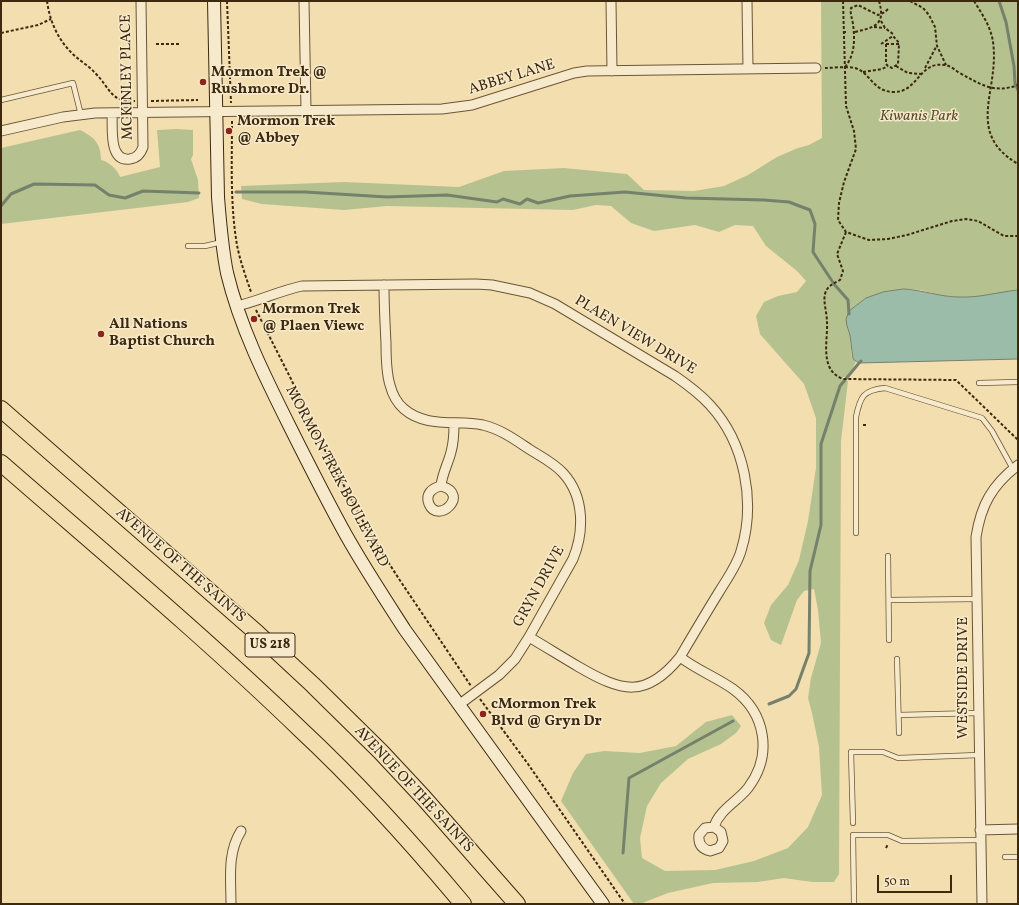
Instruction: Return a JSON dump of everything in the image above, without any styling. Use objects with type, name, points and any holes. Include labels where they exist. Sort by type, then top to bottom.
[{"type":"highway","name":"AVENUE OF THE SAINTS","points":[[1,409],[298,670],[423,797],[517,904]]},
{"type":"highway","name":"US 218","points":[[1,462],[188,626],[302,731],[412,844],[463,904]]},
{"type":"main road","name":"MORMON TREK BOULEVARD","points":[[214,1],[218,193],[222,242],[236,306],[249,341],[266,380],[317,483],[346,536],[405,630],[604,904]]},
{"type":"street","name":"MCKINLEY PLACE","points":[[112,113],[113,145],[115,151],[124,159],[136,157],[141,153],[143,147],[141,1]]},
{"type":"street","points":[[304,1],[306,110]]},
{"type":"street","points":[[611,1],[612,71]]},
{"type":"street","points":[[747,1],[748,69]]},
{"type":"street","name":"ABBEY LANE","points":[[1,132],[81,115],[112,113],[442,109],[472,105],[574,73],[587,71],[816,68]]},
{"type":"street","name":"GRYN DRIVE","points":[[384,285],[386,367],[390,385],[395,397],[404,408],[429,421],[484,426],[497,430],[511,437],[555,465],[564,474],[571,485],[578,502],[581,518],[581,531],[578,547],[573,559],[515,659],[507,668],[460,704]]},
{"type":"street","name":"PLAEN VIEW DRIVE","points":[[236,306],[253,302],[287,289],[302,286],[492,285],[530,293],[555,304],[675,376],[693,388],[711,406],[724,423],[733,440],[740,459],[745,476],[747,518],[741,552],[731,572],[680,657],[670,670],[655,681],[640,687],[616,685],[595,676],[529,637]]},
{"type":"street","points":[[441,486],[442,476],[452,446],[454,423]]},
{"type":"street","name":"WESTSIDE DRIVE","points":[[982,904],[976,537],[978,521],[989,495],[997,484],[1016,467]]},
{"type":"street","points":[[680,657],[732,688],[743,697],[753,710],[760,724],[764,742],[759,770],[755,778],[747,790],[721,814],[714,827]]},
{"type":"street","points":[[980,830],[1018,829]]},
{"type":"street","points":[[231,904],[232,850],[235,840],[241,830]]},
{"type":"lane","points":[[1,100],[73,83],[81,115]]},
{"type":"lane","points":[[188,246],[205,246],[222,242]]},
{"type":"lane","points":[[979,383],[1018,382]]},
{"type":"lane","points":[[856,533],[856,417],[859,402],[866,392],[884,388],[982,418],[1016,467]]},
{"type":"lane","points":[[888,556],[889,640]]},
{"type":"lane","points":[[889,600],[977,599]]},
{"type":"lane","points":[[897,659],[899,733]]},
{"type":"lane","points":[[898,715],[978,714]]},
{"type":"lane","points":[[853,823],[851,752],[883,752],[898,758],[979,755]]},
{"type":"lane","points":[[854,904],[853,835],[888,835],[902,841],[980,840]]},
{"type":"lane","points":[[1005,857],[1018,857]]},
{"type":"path","points":[[47,1],[55,31],[75,56],[106,84],[112,95],[123,101],[198,100]]},
{"type":"path","points":[[227,1],[232,111],[232,197],[237,245],[255,310],[366,529],[476,693],[528,764],[625,904]]},
{"type":"path","points":[[843,1],[846,106],[854,131],[856,149],[844,182],[839,203],[838,220],[846,232],[869,240],[888,239],[906,235],[952,220],[966,218],[978,221],[1004,236],[1018,236]]},
{"type":"path","points":[[879,1],[881,21],[885,28],[893,34],[899,44],[898,62],[896,66]]},
{"type":"path","points":[[910,1],[923,8],[929,15],[935,27],[937,46],[946,65]]},
{"type":"path","points":[[974,1],[988,26],[993,42],[994,60],[992,88],[987,120],[989,130],[995,144],[1006,156],[1018,164]]},
{"type":"path","points":[[844,68],[850,60],[853,51],[851,8],[858,5],[878,15],[888,9]]},
{"type":"path","points":[[1,33],[38,25],[51,19]]},
{"type":"path","points":[[855,32],[874,26],[881,21]]},
{"type":"path","points":[[874,26],[885,28]]},
{"type":"path","points":[[843,32],[848,32]]},
{"type":"path","points":[[893,36],[881,44],[899,44]]},
{"type":"path","points":[[156,44],[180,44]]},
{"type":"path","points":[[886,44],[886,61],[888,66]]},
{"type":"path","points":[[816,68],[855,68],[863,72],[870,81],[880,89],[894,92],[906,89],[913,84],[922,74],[937,46]]},
{"type":"path","points":[[925,69],[933,64],[946,65],[992,88],[1004,89],[1018,85]]},
{"type":"path","points":[[863,72],[882,69],[888,66],[892,68],[896,66],[908,73],[922,74]]},
{"type":"path","points":[[846,232],[837,254],[843,271],[840,280],[829,286],[825,295],[828,322],[826,346],[828,364],[833,373],[843,379],[956,380],[1018,440]]},
{"type":"path","points":[[863,426],[868,425]]},
{"type":"path","points":[[886,848],[888,844]]},
{"type":"green space","name":"Kiwanis Park","points":[[821,1],[1018,1],[1018,290],[980,297],[960,297],[942,296],[921,290],[904,289],[883,292],[866,298],[849,311],[847,326],[850,335],[852,359],[856,361],[849,377],[843,377],[843,381],[848,381],[841,441],[839,874],[834,882],[812,882],[784,878],[758,882],[713,883],[668,893],[640,904],[634,904],[561,801],[573,773],[586,754],[604,751],[640,753],[676,746],[706,722],[732,715],[741,726],[736,733],[721,744],[688,759],[661,783],[647,806],[640,838],[642,858],[665,871],[715,870],[754,861],[788,848],[808,827],[822,795],[819,747],[808,698],[811,678],[821,643],[818,610],[814,589],[804,591],[797,600],[781,645],[771,640],[764,623],[771,605],[788,585],[799,560],[808,521],[816,468],[816,418],[804,384],[760,334],[756,316],[764,302],[778,296],[797,292],[806,281],[797,271],[766,246],[753,226],[735,225],[719,232],[695,225],[654,231],[631,223],[611,206],[596,205],[573,210],[387,206],[344,210],[262,204],[242,199],[241,186],[344,182],[459,187],[504,171],[564,168],[627,174],[644,190],[694,191],[724,186],[748,175],[777,157],[809,145],[822,138]]},
{"type":"green space","points":[[80,130],[96,141],[100,149],[101,160],[112,166],[120,177],[160,167],[157,130],[193,130],[193,155],[191,159],[198,180],[199,198],[188,202],[1,224],[1,148]]},
{"type":"shaded area","points":[[904,289],[952,297],[981,296],[1018,290],[1018,359],[859,363],[853,359],[846,319],[849,311],[866,298],[883,292]]},
{"type":"waterway","points":[[999,1],[1006,22],[1014,66],[1015,83],[1018,90]]},
{"type":"waterway","points":[[1,206],[11,194],[34,184],[95,185],[109,195],[125,198],[143,191],[199,193]]},
{"type":"waterway","points":[[236,192],[305,192],[387,197],[447,195],[497,202],[503,199],[520,204],[527,199],[538,203],[570,196],[625,192],[686,198],[789,202],[810,210],[815,224],[813,252],[834,284],[848,300],[849,314]]},
{"type":"waterway","points":[[769,704],[789,696],[796,689],[809,653],[810,571],[821,525],[821,444],[840,386],[861,361]]},
{"type":"waterway","points":[[623,853],[629,778],[733,721]]},
{"type":"place","name":"Mormon Trek @ Rushmore Dr.","points":[[203,82]]},
{"type":"place","name":"Mormon Trek @ Abbey","points":[[229,131]]},
{"type":"place","name":"Mormon Trek @ Plaen Viewc","points":[[254,319]]},
{"type":"place","name":"All Nations Baptist Church","points":[[101,334]]},
{"type":"place","name":"cMormon Trek Blvd @ Gryn Dr","points":[[483,714]]}]
